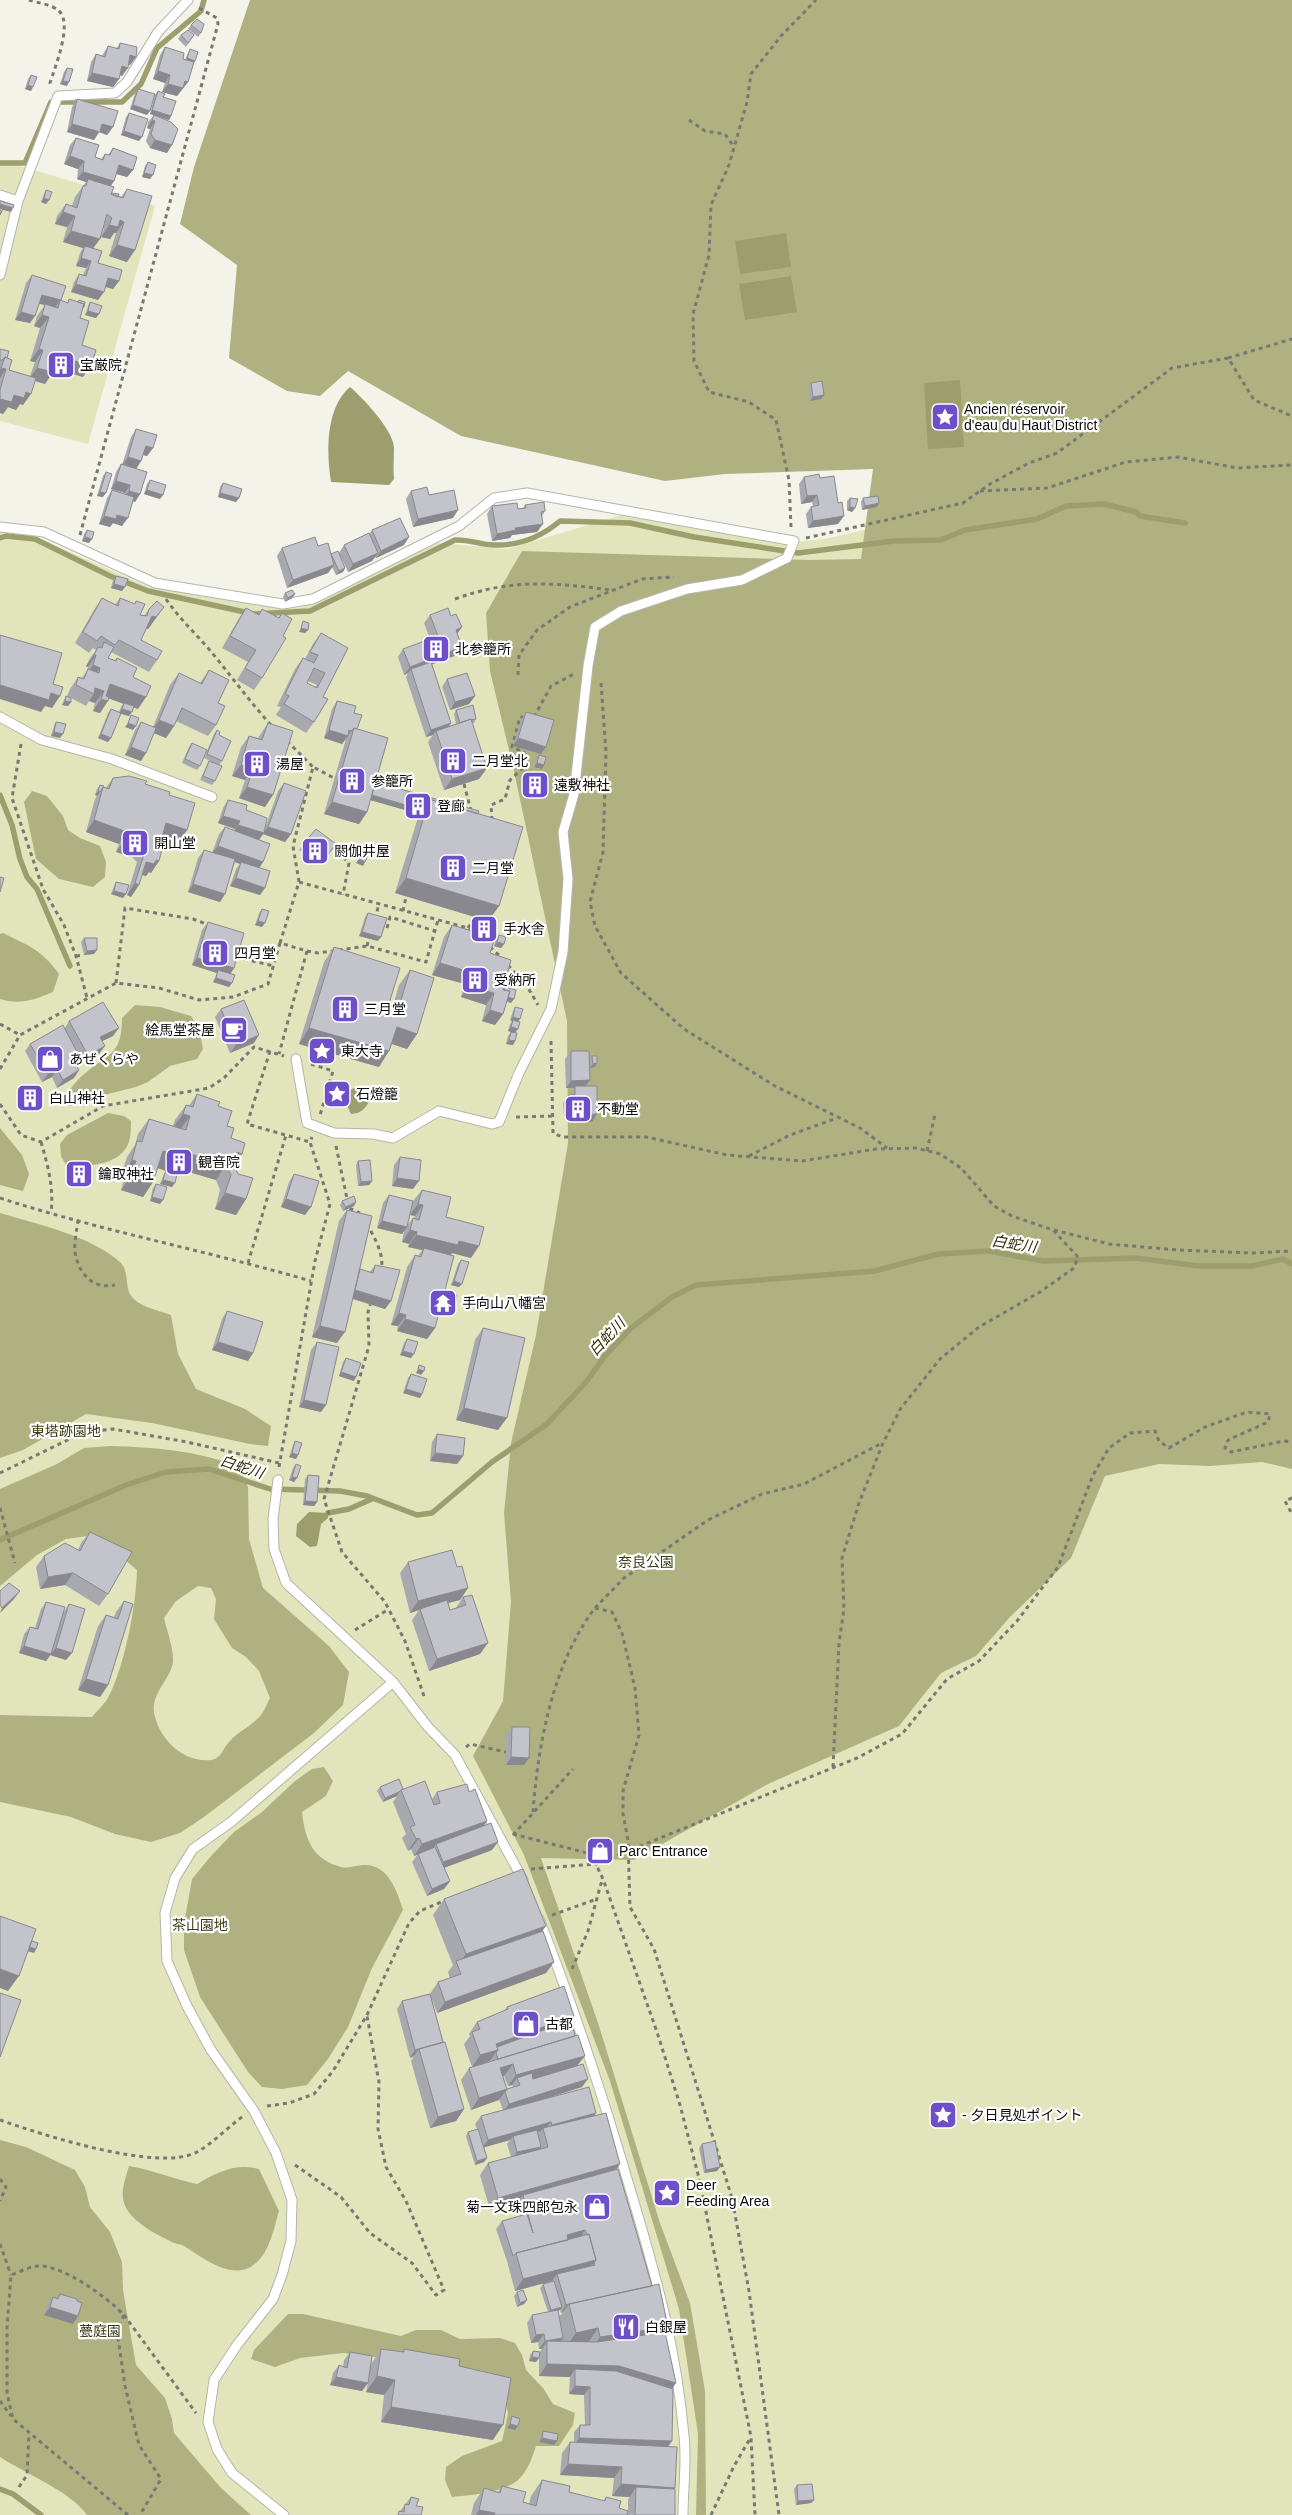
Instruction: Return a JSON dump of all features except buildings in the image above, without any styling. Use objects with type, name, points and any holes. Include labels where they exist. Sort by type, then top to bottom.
[{"type":"lane","points":[[0,275],[18,201],[58,96],[115,93],[127,82],[158,32],[188,0]]},
{"type":"lane","points":[[0,195],[18,201]]},
{"type":"lane","points":[[0,527],[44,532],[155,583],[282,604],[313,599],[459,526],[494,498],[528,493],[790,549]]},
{"type":"lane","points":[[296,1059],[307,1123],[334,1132],[373,1134],[394,1138],[439,1111],[492,1124],[499,1122],[519,1073],[550,1009],[563,952],[568,879],[564,832],[574,794],[588,666],[595,627],[621,611],[687,589],[742,580],[790,549]]},
{"type":"lane","points":[[0,717],[42,740],[112,759],[212,797]]},
{"type":"lane","points":[[278,1480],[273,1519],[274,1549],[286,1583],[393,1682],[428,1727],[455,1755],[504,1841],[527,1889]]},
{"type":"lane","points":[[284,2515],[232,2472],[217,2449],[208,2422],[214,2380],[237,2345],[273,2299],[291,2241],[292,2200],[276,2153],[254,2111],[211,2050],[187,2006],[167,1961],[164,1912],[175,1878],[193,1849],[231,1822],[393,1682]]},
{"type":"lane","points":[[538,1915],[565,1985],[608,2113],[661,2293],[675,2360],[685,2437],[683,2515]]},
{"type":"path","points":[[29,0],[58,10],[64,17],[64,39],[50,83],[58,96]]},
{"type":"path","points":[[76,548],[92,496],[218,24],[216,18],[188,0]]},
{"type":"path","points":[[816,0],[781,36],[751,74],[747,102],[729,165],[711,206],[709,255],[692,314],[694,361],[709,392],[749,402],[776,420],[789,480],[790,549],[963,503],[1029,463],[1058,453],[1172,368],[1228,358],[1292,340]]},
{"type":"path","points":[[689,120],[705,131],[725,134],[734,147]]},
{"type":"path","points":[[1228,358],[1254,400],[1292,416]]},
{"type":"path","points":[[980,491],[1047,488],[1126,462],[1178,457],[1236,468],[1292,465]]},
{"type":"path","points":[[455,599],[475,591],[511,584],[548,582],[613,590]]},
{"type":"path","points":[[168,602],[178,617],[207,647],[252,704],[279,732]]},
{"type":"path","points":[[533,723],[551,686],[588,666]]},
{"type":"path","points":[[600,677],[606,752],[603,852],[590,902],[595,926],[621,973],[684,1029],[775,1086],[860,1128],[887,1148]]},
{"type":"path","points":[[492,825],[491,805],[505,799],[510,780],[523,768],[524,752],[512,747],[520,717],[535,716]]},
{"type":"path","points":[[24,730],[12,798],[43,889],[64,926],[76,956],[87,998]]},
{"type":"path","points":[[286,739],[313,767],[334,778]]},
{"type":"path","points":[[0,1069],[20,1035],[116,984],[159,988],[200,1000],[233,997],[268,984],[299,882],[293,846],[313,767]]},
{"type":"path","points":[[464,784],[472,814]]},
{"type":"path","points":[[332,845],[349,863],[343,895]]},
{"type":"path","points":[[299,882],[468,928]]},
{"type":"path","points":[[403,911],[406,897]]},
{"type":"path","points":[[374,921],[379,904]]},
{"type":"path","points":[[116,984],[125,908],[192,919],[211,925]]},
{"type":"path","points":[[387,928],[390,917],[435,931]]},
{"type":"path","points":[[280,943],[318,953],[367,946],[426,962],[438,920]]},
{"type":"path","points":[[468,928],[473,920],[485,920]]},
{"type":"path","points":[[468,928],[471,936]]},
{"type":"path","points":[[367,946],[372,929]]},
{"type":"path","points":[[488,945],[499,955]]},
{"type":"path","points":[[278,1054],[307,951]]},
{"type":"path","points":[[76,956],[84,955]]},
{"type":"path","points":[[244,959],[274,966]]},
{"type":"path","points":[[0,1024],[20,1035]]},
{"type":"path","points":[[0,1104],[21,1135],[41,1142],[103,1106],[209,1088],[224,1078],[254,1047],[270,1051],[247,1124],[310,1142]]},
{"type":"path","points":[[927,1151],[935,1114]]},
{"type":"path","points":[[502,1117],[553,1116],[553,1134],[562,1138],[646,1137],[727,1155],[802,1161],[887,1148],[916,1148],[940,1154],[961,1168],[994,1206],[1012,1216],[1053,1230],[1109,1244],[1178,1250],[1253,1253],[1292,1251]]},
{"type":"path","points":[[749,1157],[790,1136],[838,1117]]},
{"type":"path","points":[[278,1480],[279,1463],[311,1281],[330,1204],[310,1142],[316,1126]]},
{"type":"path","points":[[334,1132],[349,1208],[362,1214]]},
{"type":"path","points":[[248,1263],[286,1135]]},
{"type":"path","points":[[41,1142],[49,1167],[53,1195],[52,1213]]},
{"type":"path","points":[[0,1198],[311,1281]]},
{"type":"path","points":[[78,1220],[75,1250],[82,1271],[93,1284],[107,1287],[115,1285]]},
{"type":"path","points":[[365,1221],[376,1242],[381,1257],[383,1264],[380,1272]]},
{"type":"path","points":[[833,1767],[839,1644],[844,1609],[842,1558],[858,1502],[883,1443],[901,1408],[940,1359],[979,1327],[1040,1292],[1074,1268],[1078,1257],[1053,1230]]},
{"type":"path","points":[[373,1296],[368,1312],[369,1346],[324,1499],[342,1552],[389,1609],[405,1641],[424,1691],[428,1727]]},
{"type":"path","points":[[519,1870],[596,1864],[833,1767],[902,1734],[947,1679],[979,1661],[1017,1621],[1058,1568],[1093,1475],[1109,1448],[1130,1433],[1155,1431],[1159,1441],[1169,1448],[1205,1427],[1247,1412],[1270,1414],[1268,1422],[1228,1440],[1225,1448],[1231,1452],[1284,1441],[1292,1442]]},
{"type":"path","points":[[0,1473],[82,1433],[114,1429],[187,1442],[279,1463]]},
{"type":"path","points":[[533,1812],[536,1768],[560,1671],[580,1627],[595,1608],[624,1578],[708,1520],[762,1494],[804,1484],[883,1443]]},
{"type":"path","points":[[1292,1498],[1285,1501],[1292,1514]]},
{"type":"path","points":[[0,1508],[15,1563]]},
{"type":"path","points":[[595,1608],[612,1612],[622,1633],[635,1688],[639,1735],[623,1791],[623,1814],[629,1849],[630,1907],[654,1949],[732,2198],[748,2291],[779,2515]]},
{"type":"path","points":[[344,1637],[389,1609]]},
{"type":"path","points":[[455,1755],[470,1744],[506,1752]]},
{"type":"path","points":[[504,1841],[513,1834],[573,1769]]},
{"type":"path","points":[[513,1834],[591,1854],[603,1880],[657,2032],[680,2105],[700,2182],[751,2437],[755,2515]]},
{"type":"path","points":[[565,1985],[588,1930],[603,1880]]},
{"type":"path","points":[[538,1915],[597,1899]]},
{"type":"path","points":[[265,2107],[289,2103],[314,2094],[333,2071],[367,2015],[409,1923],[420,1911],[447,1900]]},
{"type":"path","points":[[276,2153],[341,2197],[370,2233],[412,2263],[436,2295],[444,2290],[406,2201],[386,2167],[378,2129],[379,2082],[367,2015]]},
{"type":"path","points":[[0,2120],[74,2142],[140,2156],[169,2159],[196,2153],[244,2115]]},
{"type":"path","points":[[0,2179],[6,2187],[0,2201]]},
{"type":"path","points":[[0,2244],[11,2275],[7,2327],[7,2393],[13,2419]]},
{"type":"path","points":[[11,2275],[37,2266],[55,2268],[112,2302],[124,2315],[194,2412],[208,2422]]},
{"type":"path","points":[[124,2315],[117,2331],[125,2386],[139,2445],[161,2478],[140,2515]]},
{"type":"path","points":[[0,2401],[13,2419],[128,2515]]},
{"type":"path","points":[[19,2487],[27,2475],[29,2433]]},
{"type":"path","points":[[711,2515],[734,2466],[751,2437]]},
{"type":"green space","points":[[250,0],[1292,0],[1292,1469],[1262,1462],[1210,1466],[1159,1464],[1105,1476],[1071,1558],[1010,1617],[976,1656],[941,1673],[899,1726],[768,1784],[634,1860],[541,1858],[599,2026],[660,2223],[690,2303],[705,2391],[706,2515],[696,2515],[698,2434],[679,2309],[610,2081],[524,1855],[473,1756],[503,1701],[511,1602],[504,1513],[511,1443],[536,1335],[568,1143],[567,1021],[514,771],[490,671],[486,613],[522,551],[809,560],[861,559],[873,469],[725,474],[665,481],[461,436],[348,371],[320,396],[287,391],[229,358],[237,265],[180,224],[194,167]]},
{"type":"green space","points":[[0,160],[155,206],[88,444],[0,421]]},
{"type":"green space","name":"奈良公園","points":[[960,507],[1292,521],[1292,2515],[0,2515],[0,532],[27,533],[149,587],[300,608],[438,543],[507,549],[622,515],[781,544],[830,538]]},
{"type":"green space","points":[[32,791],[47,796],[63,816],[68,830],[80,838],[100,846],[106,862],[105,877],[93,887],[59,879],[36,859],[24,802]]},
{"type":"green space","points":[[3,933],[40,953],[59,974],[53,992],[20,1002],[0,999],[0,934]]},
{"type":"green space","points":[[135,1005],[160,1007],[191,1016],[199,1028],[203,1049],[197,1059],[170,1066],[148,1082],[136,1087],[108,1094],[81,1105],[68,1106],[65,1096],[80,1077],[116,1047],[119,1040],[122,1018]]},
{"type":"green space","points":[[108,1113],[124,1116],[131,1121],[130,1138],[126,1148],[115,1159],[107,1162],[81,1166],[66,1165],[61,1156],[60,1144],[67,1135]]},
{"type":"green space","points":[[0,1128],[22,1155],[29,1174],[23,1191],[0,1185]]},
{"type":"green space","points":[[0,1213],[47,1226],[79,1238],[108,1253],[120,1262],[125,1269],[130,1294],[133,1298],[154,1310],[171,1315],[178,1354],[196,1389],[245,1409],[271,1426],[268,1446],[250,1444],[152,1423],[86,1414],[23,1450],[0,1458]]},
{"type":"green space","points":[[110,1446],[143,1447],[191,1453],[239,1466],[248,1487],[249,1539],[263,1588],[329,1646],[349,1672],[343,1705],[314,1733],[204,1817],[180,1833],[151,1842],[115,1834],[71,1817],[0,1802],[0,1715],[92,1717],[109,1696],[125,1652],[132,1617],[137,1570],[95,1535],[66,1539],[37,1555],[0,1586],[0,1489],[57,1464],[84,1448]],"holes":[[[198,1586],[211,1588],[216,1599],[214,1619],[232,1648],[246,1657],[259,1671],[270,1698],[261,1715],[233,1738],[217,1758],[201,1760],[183,1754],[168,1742],[158,1726],[154,1709],[155,1701],[172,1667],[173,1660],[164,1618],[176,1601]]]},
{"type":"green space","name":"茶山園地","points":[[324,1767],[333,1781],[326,1796],[302,1812],[305,1831],[312,1847],[323,1859],[341,1867],[364,1865],[379,1869],[390,1880],[403,1910],[372,1968],[348,2027],[328,2059],[307,2085],[282,2089],[262,2087],[248,2072],[200,1997],[184,1950],[184,1924],[192,1879],[234,1832],[262,1812],[295,1781],[312,1769]]},
{"type":"green space","name":"甍庭園","points":[[0,2140],[26,2147],[75,2170],[85,2187],[90,2207],[110,2232],[122,2262],[123,2290],[136,2365],[165,2398],[172,2419],[174,2433],[221,2488],[251,2515],[87,2515],[70,2498],[0,2457]]},
{"type":"green space","points":[[129,2166],[197,2184],[234,2168],[250,2167],[259,2169],[279,2211],[265,2252],[256,2263],[247,2269],[229,2270],[209,2262],[184,2246],[150,2230],[131,2215],[124,2203],[123,2189]]},
{"type":"green space","points":[[288,2314],[303,2314],[401,2336],[416,2330],[441,2330],[460,2339],[500,2338],[515,2343],[522,2355],[526,2370],[543,2388],[553,2404],[575,2413],[573,2425],[559,2446],[536,2446],[527,2469],[517,2481],[486,2493],[452,2497],[445,2480],[446,2467],[462,2456],[502,2441],[508,2414],[502,2387],[436,2365],[343,2353],[300,2358],[275,2367],[251,2359],[254,2350]]},
{"type":"shaded area","points":[[786,233],[791,267],[740,274],[735,241]]},
{"type":"shaded area","points":[[791,276],[797,312],[745,320],[739,284]]},
{"type":"shaded area","points":[[960,380],[964,447],[928,449],[924,383]]},
{"type":"shaded area","points":[[350,387],[389,432],[394,447],[394,479],[389,485],[331,482],[328,444],[332,418],[336,406]]},
{"type":"shaded area","points":[[358,1086],[367,1089],[370,1100],[363,1110],[351,1114],[345,1101],[348,1091]]},
{"type":"shaded area","points":[[309,1512],[328,1513],[328,1518],[321,1524],[317,1546],[310,1547],[296,1536],[297,1524]]},
{"type":"waterway","points":[[0,163],[25,163],[51,102],[122,102],[141,84],[157,48],[201,11],[204,0]]},
{"type":"waterway","points":[[0,538],[6,536],[35,539],[110,576],[148,591],[254,614],[310,611],[455,540],[489,545],[513,544],[538,536],[560,521],[630,523],[694,537],[798,553],[894,541],[941,540],[965,530],[1037,519],[1066,506],[1104,504],[1136,512],[1140,516],[1185,523]]},
{"type":"waterway","points":[[0,795],[12,825],[20,859],[27,877],[37,889],[70,966]]},
{"type":"waterway","name":"白蛇川","points":[[0,1540],[126,1485],[166,1472],[209,1469],[270,1489],[340,1491],[367,1496],[417,1515],[432,1513],[492,1462],[547,1424],[586,1382],[605,1356],[631,1328],[672,1297],[696,1285],[875,1271],[938,1254],[988,1251],[1043,1261],[1136,1258],[1199,1266],[1252,1266],[1283,1259],[1292,1264]]},
{"type":"waterway","points":[[328,1513],[349,1509],[372,1499]]},
{"type":"waterway","points":[[0,2489],[13,2494],[41,2515]]},
{"type":"place","name":"宝厳院","points":[[61,365]]},
{"type":"place","name":"Ancien réservoir d'eau du Haut District","points":[[945,417]]},
{"type":"place","name":"北参籠所","points":[[436,649]]},
{"type":"place","name":"二月堂北","points":[[453,761]]},
{"type":"place","name":"湯屋","points":[[257,764]]},
{"type":"place","name":"参籠所","points":[[352,781]]},
{"type":"place","name":"遠敷神社","points":[[535,785]]},
{"type":"place","name":"登廊","points":[[418,806]]},
{"type":"place","name":"開山堂","points":[[135,843]]},
{"type":"place","name":"閼伽井屋","points":[[315,851]]},
{"type":"place","name":"二月堂","points":[[453,868]]},
{"type":"place","name":"手水舎","points":[[484,929]]},
{"type":"place","name":"四月堂","points":[[215,953]]},
{"type":"place","name":"受納所","points":[[475,980]]},
{"type":"place","name":"三月堂","points":[[345,1009]]},
{"type":"place","name":"絵馬堂茶屋","points":[[234,1030]]},
{"type":"place","name":"東大寺","points":[[322,1051]]},
{"type":"place","name":"あぜくらや","points":[[50,1059]]},
{"type":"place","name":"石燈籠","points":[[337,1094]]},
{"type":"place","name":"白山神社","points":[[30,1098]]},
{"type":"place","name":"不動堂","points":[[578,1109]]},
{"type":"place","name":"観音院","points":[[179,1162]]},
{"type":"place","name":"鑰取神社","points":[[79,1174]]},
{"type":"place","name":"手向山八幡宮","points":[[443,1303]]},
{"type":"place","name":"Parc Entrance","points":[[600,1851]]},
{"type":"place","name":"古都","points":[[526,2024]]},
{"type":"place","name":"- 夕日見処ポイント","points":[[943,2115]]},
{"type":"place","name":"Deer Feeding Area","points":[[667,2193]]},
{"type":"place","name":"菊一文珠四郎包永","points":[[597,2207]]},
{"type":"place","name":"白銀屋","points":[[626,2327]]},
{"type":"park label","name":"東塔跡園地","points":[[66,1431]]}]
